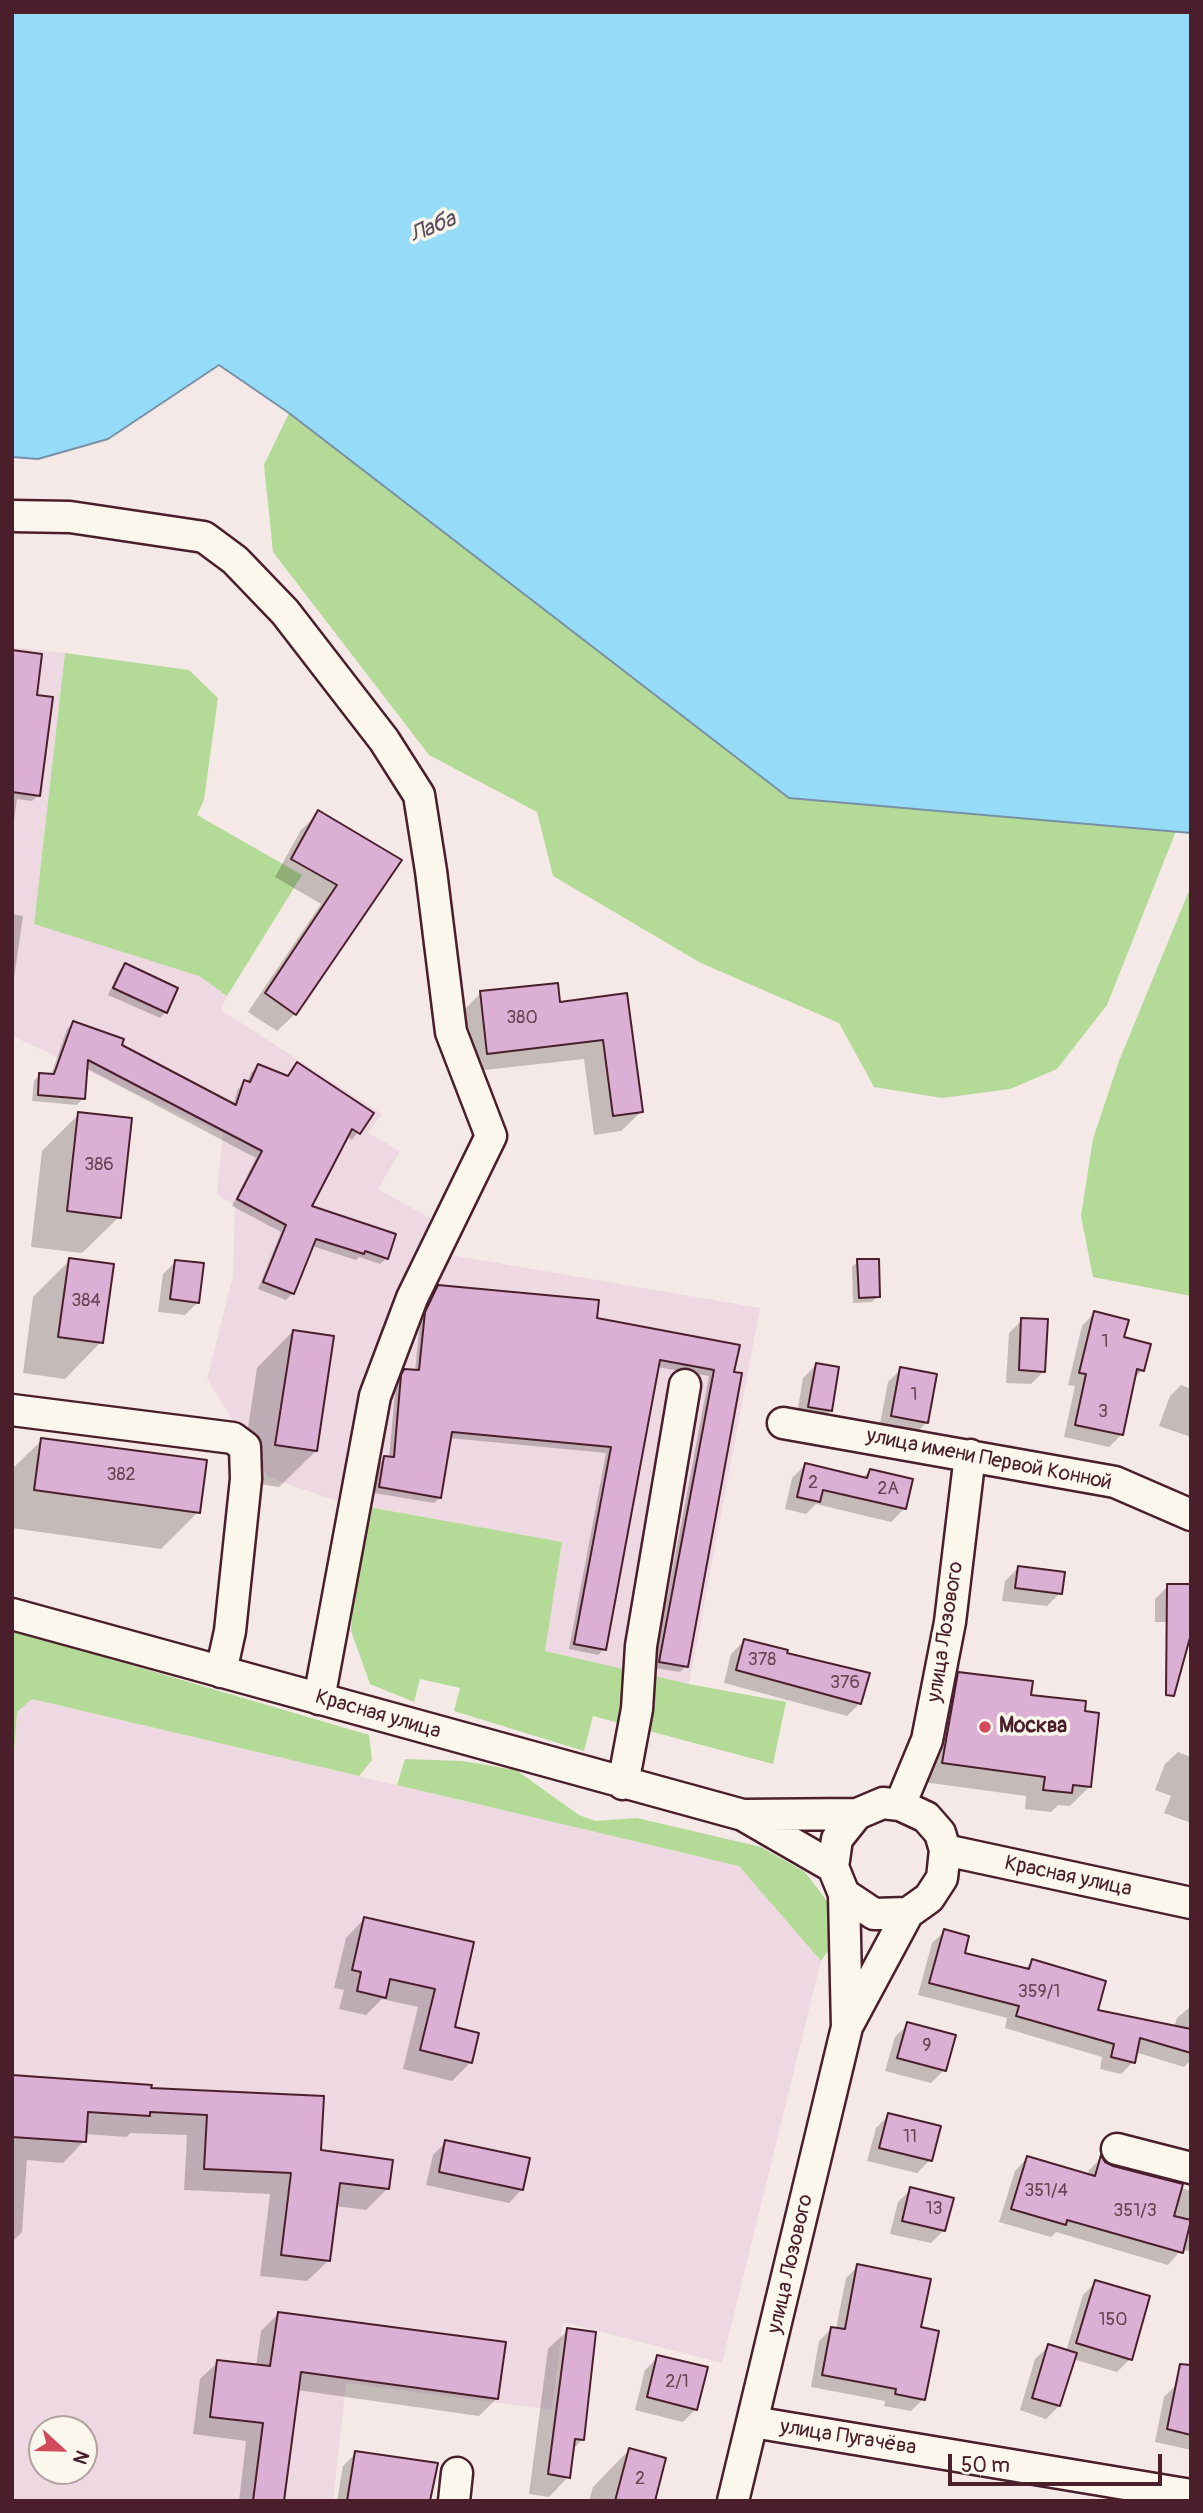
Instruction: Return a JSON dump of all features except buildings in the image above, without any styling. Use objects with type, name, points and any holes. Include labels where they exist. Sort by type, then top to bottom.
[{"type":"street","points":[[12,516],[70,517],[204,537],[235,560],[285,612],[384,740],[419,795],[451,1032],[491,1136],[412,1298],[375,1396],[319,1699]]},
{"type":"street","points":[[624,1784],[637,1709],[641,1646],[685,1385]]},
{"type":"street","points":[[12,1410],[233,1438],[245,1447],[246,1479],[230,1631],[221,1672]]},
{"type":"street","name":"улица имени Первой Конной","points":[[782,1423],[1115,1482],[1191,1515]]},
{"type":"street","name":"улица Лозового","points":[[900,1805],[927,1740],[935,1701],[950,1622],[970,1455]]},
{"type":"street","name":"Красная улица","points":[[12,1614],[743,1815],[857,1814],[883,1803],[900,1805]]},
{"type":"street","points":[[857,1814],[837,1839],[833,1867],[844,1894],[874,1914],[908,1913],[929,1899],[942,1878],[945,1850],[940,1833],[926,1817],[900,1805]]},
{"type":"street","name":"Красная улица","points":[[743,1815],[833,1867]]},
{"type":"street","name":"Красная улица","points":[[945,1850],[1191,1903]]},
{"type":"street","name":"улица Лозового","points":[[733,2501],[847,2027],[844,1894]]},
{"type":"street","name":"улица Лозового","points":[[847,2027],[908,1913]]},
{"type":"street","points":[[1117,2149],[1191,2168]]},
{"type":"street","name":"улица Пугачёва","points":[[753,2422],[1191,2495]]},
{"type":"shaded area","points":[[12,647],[65,653],[34,923],[199,976],[227,996],[221,1010],[382,1114],[368,1133],[400,1151],[378,1189],[434,1220],[368,1396],[337,1501],[268,1477],[207,1379],[233,1276],[235,1206],[217,1194],[223,1134],[12,1036]]},
{"type":"shaded area","points":[[445,1254],[760,1308],[689,1684],[545,1651],[562,1542],[363,1506],[384,1399]]},
{"type":"shaded area","points":[[32,1699],[739,1866],[821,1961],[722,2363],[563,2322],[552,2410],[346,2383],[333,2501],[12,2501],[12,1779],[17,1712]]},
{"type":"green space","points":[[289,413],[789,798],[1176,831],[1107,1005],[1057,1069],[1010,1089],[942,1098],[874,1087],[839,1023],[701,963],[553,876],[537,812],[429,755],[273,552],[264,465]]},
{"type":"green space","points":[[65,653],[189,670],[218,698],[204,800],[197,815],[302,875],[227,996],[199,976],[34,924]]},
{"type":"green space","points":[[1191,886],[1191,1296],[1093,1277],[1081,1216],[1093,1139],[1119,1061]]},
{"type":"green space","points":[[363,1506],[562,1542],[545,1651],[689,1684],[786,1702],[773,1764],[593,1716],[584,1751],[454,1711],[460,1688],[420,1679],[414,1702],[370,1684],[351,1631],[356,1555]]},
{"type":"green space","points":[[12,1630],[369,1735],[372,1760],[359,1776],[32,1699],[17,1712],[12,1779]]},
{"type":"green space","points":[[405,1759],[462,1761],[516,1770],[579,1815],[595,1821],[637,1818],[761,1847],[805,1872],[833,1909],[834,1942],[821,1961],[739,1866],[397,1785]]},
{"type":"water","name":"Лаба","points":[[12,12],[1191,12],[1191,833],[789,798],[289,413],[219,365],[108,439],[38,459],[12,457]]},
{"type":"place","name":"Москва","points":[[985,1727]]}]
